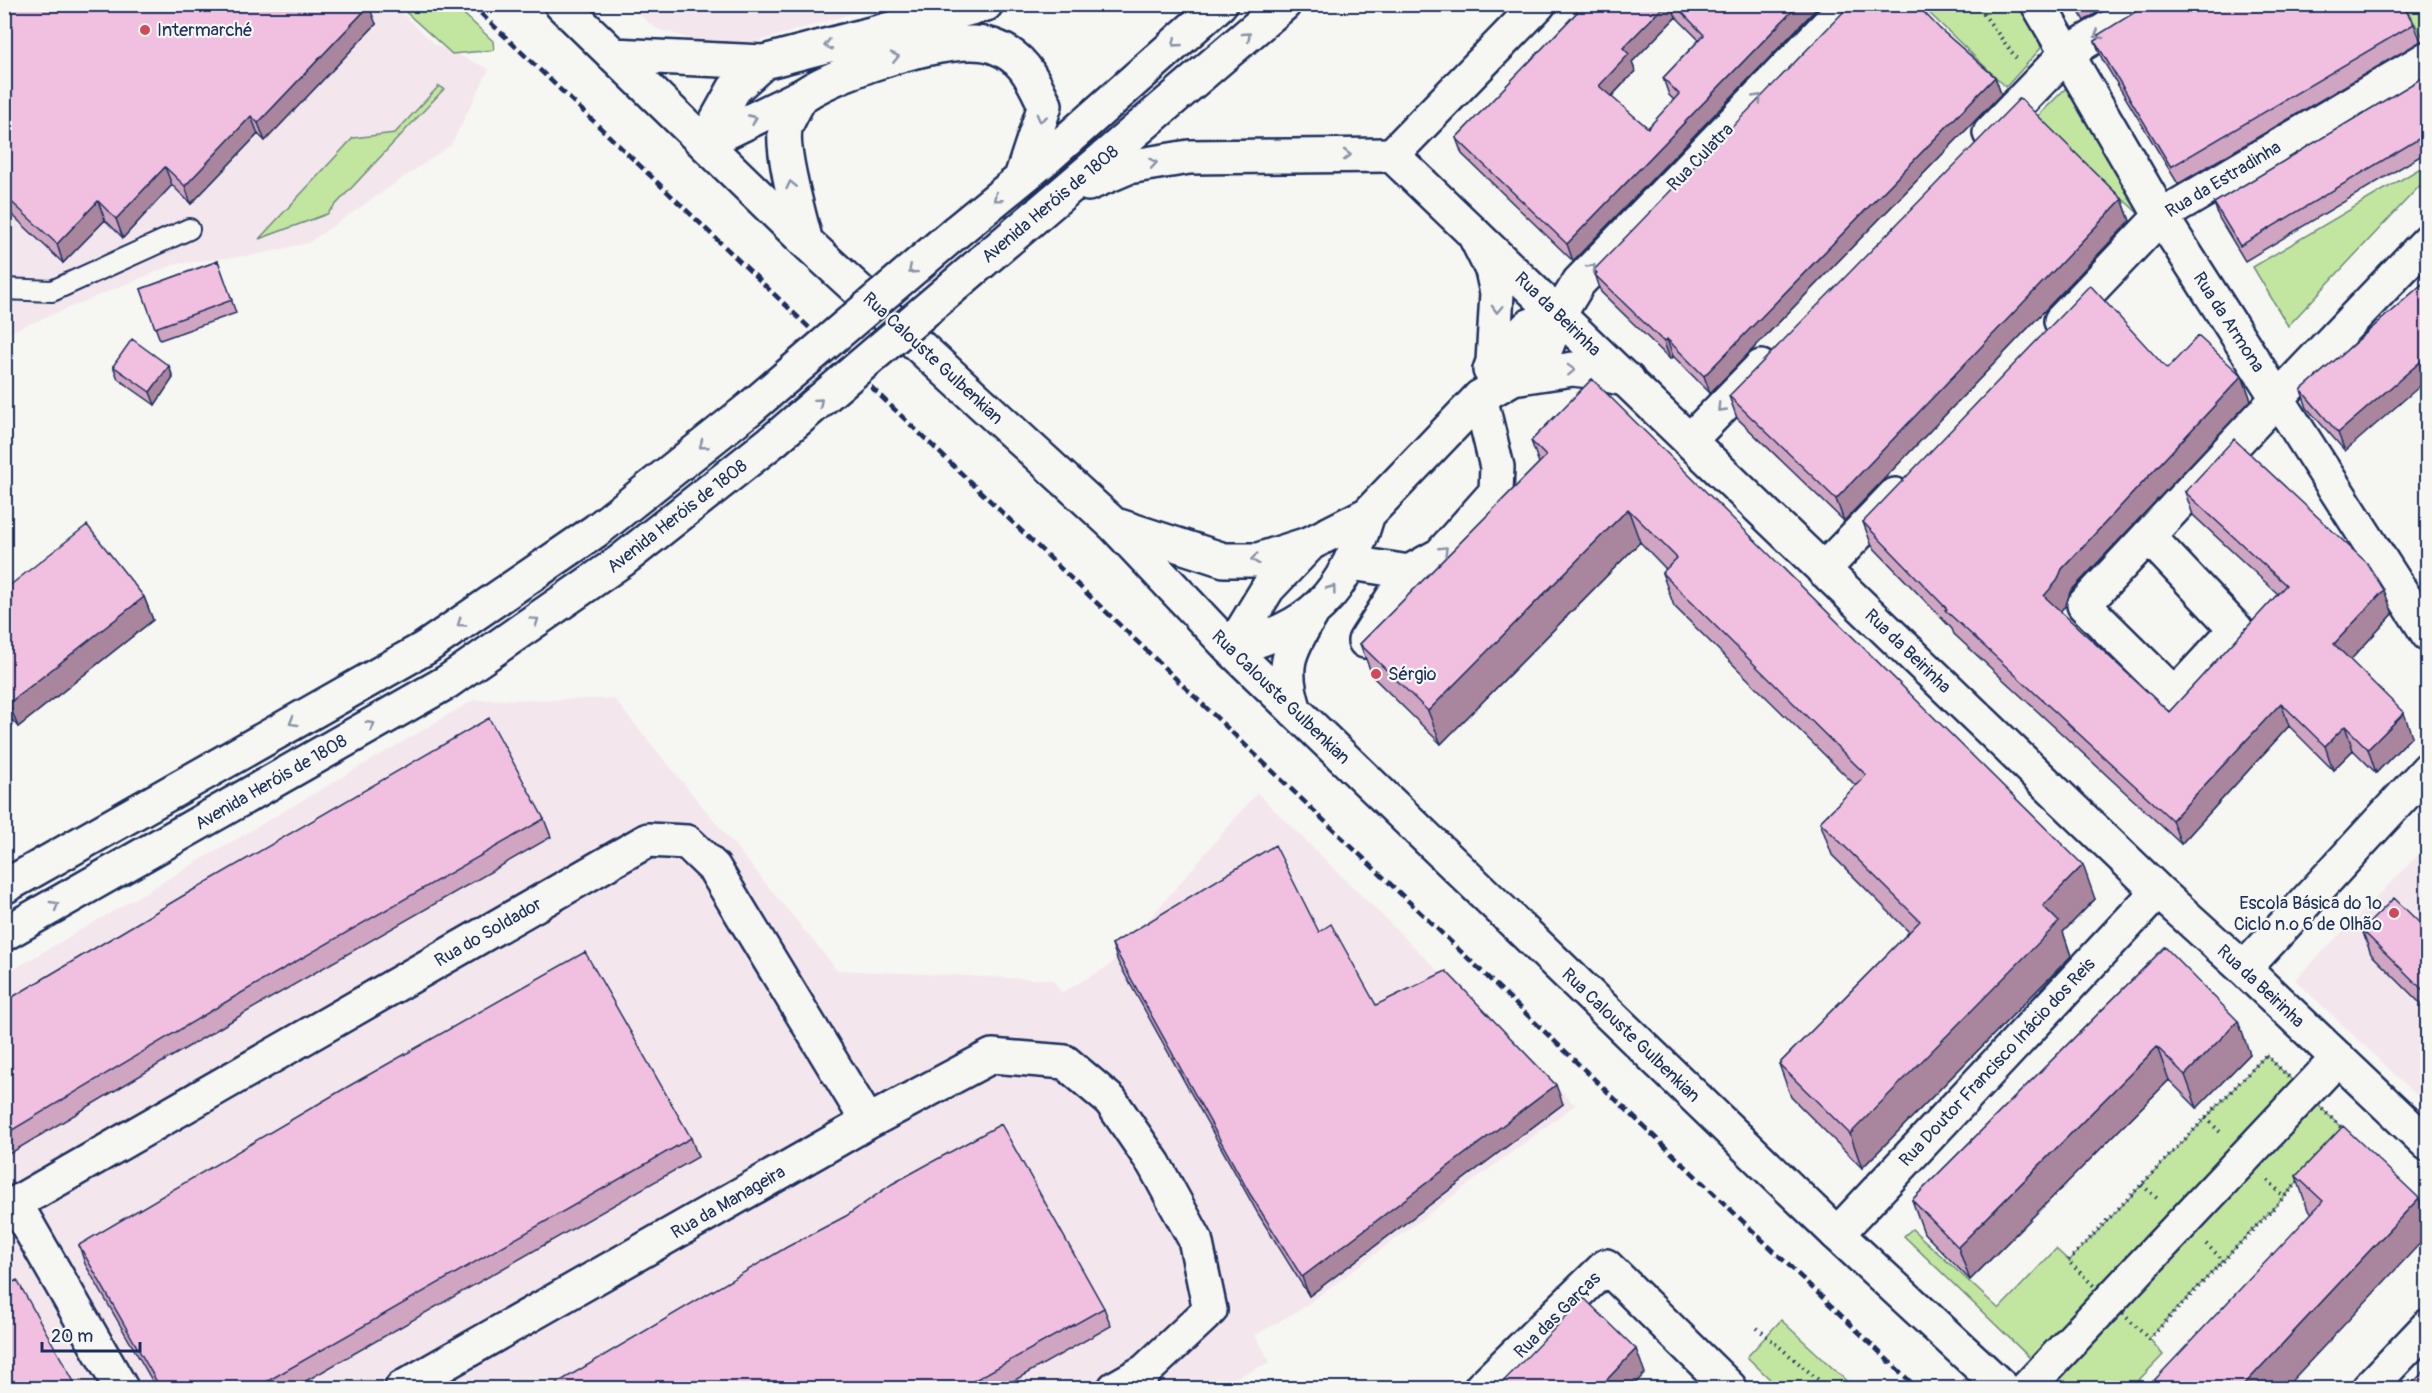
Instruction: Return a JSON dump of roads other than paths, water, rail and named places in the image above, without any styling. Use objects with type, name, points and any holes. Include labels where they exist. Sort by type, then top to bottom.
[{"type":"street","name":"Rua Calouste Gulbenkian","points":[[561,4],[806,242],[1114,525],[1231,649],[1837,1234],[2003,1389]]},
{"type":"street","points":[[613,55],[764,62],[986,4]]},
{"type":"street","points":[[4,887],[425,648],[597,530],[749,409],[1021,178],[1220,4]]},
{"type":"street","name":"Avenida Heróis de 1808","points":[[4,934],[447,682],[621,561],[774,440],[1284,4]]},
{"type":"street","points":[[1059,197],[1128,167],[1189,157],[1392,155],[1539,4]]},
{"type":"street","name":"Rua Culatra","points":[[1503,370],[1546,348],[1559,315],[1579,282],[1848,4]]},
{"type":"street","name":"Rua da Armona","points":[[2038,4],[2161,216],[2427,634]]},
{"type":"street","points":[[1970,153],[2067,53],[2148,4]]},
{"type":"street","points":[[704,143],[874,62],[950,44],[992,46],[1027,67],[1045,105],[1021,178]]},
{"type":"street","name":"Rua da Estradinha","points":[[2038,345],[2161,216],[2427,58]]},
{"type":"street","points":[[704,143],[734,89],[764,62]]},
{"type":"street","points":[[803,95],[785,128],[789,178],[806,242]]},
{"type":"street","name":"Rua da Beirinha","points":[[1392,155],[2158,891],[2244,969],[2427,1144]]},
{"type":"street","points":[[1114,525],[1224,560],[1258,560],[1311,543],[1368,514],[1503,370],[1497,293],[1492,270],[1474,234]]},
{"type":"street","points":[[2148,536],[2236,629],[2175,694],[2084,604],[2277,397],[2427,241]]},
{"type":"street","points":[[1690,440],[1781,347]]},
{"type":"street","points":[[1503,370],[1590,370],[1628,380]]},
{"type":"street","points":[[1365,641],[1409,572],[1440,555],[1496,492],[1497,467],[1480,397]]},
{"type":"street","points":[[1823,570],[1914,475]]},
{"type":"street","points":[[1295,711],[1287,685],[1286,665],[1292,646],[1312,614],[1351,563],[1368,514]]},
{"type":"street","points":[[1231,649],[1268,588],[1311,543]]},
{"type":"street","points":[[1351,563],[1409,572]]},
{"type":"street","points":[[1231,649],[1272,637],[1312,614]]},
{"type":"street","points":[[2244,969],[2427,769]]},
{"type":"street","name":"Rua do Soldador","points":[[10,1207],[648,840],[687,842],[714,868],[868,1122]]},
{"type":"street","name":"Rua Doutor Francisco Inácio dos Reis","points":[[1837,1234],[2158,891]]},
{"type":"street","name":"Rua da Manageira","points":[[402,1389],[868,1122],[992,1056],[1065,1062],[1112,1101],[1154,1164],[1195,1239],[1210,1310],[1145,1371],[1115,1389]]},
{"type":"street","points":[[2027,1389],[2338,1058]]},
{"type":"street","points":[[10,1207],[121,1389]]},
{"type":"street","name":"Rua das Garças","points":[[1481,1389],[1606,1266],[1730,1389]]},
{"type":"street","points":[[2369,1389],[2427,1326]]},
{"type":"lane","points":[[4,290],[52,291],[189,229]]},
{"type":"railway","points":[[471,4],[1917,1388]]},
{"type":"place","name":"Intermarché","points":[[145,30]]},
{"type":"place","name":"Sérgio","points":[[1376,674]]},
{"type":"place","name":"Escola Básica do 1º Ciclo n.º 6 de Olhão","points":[[2394,913]]}]
